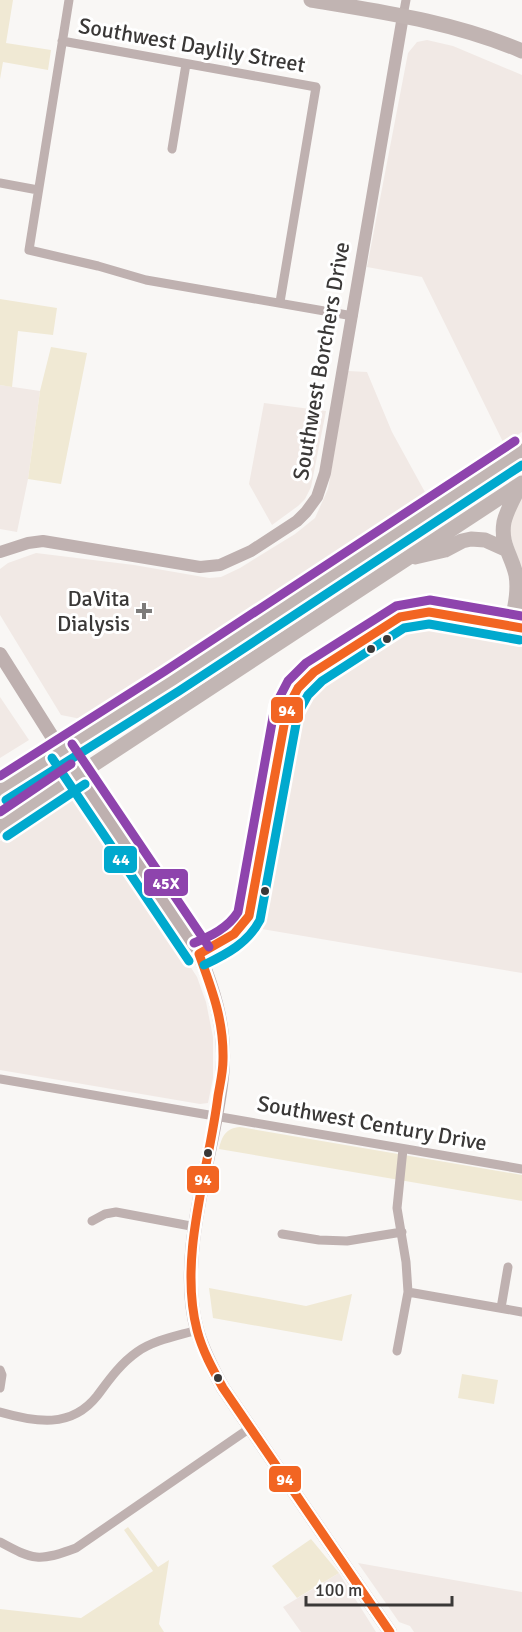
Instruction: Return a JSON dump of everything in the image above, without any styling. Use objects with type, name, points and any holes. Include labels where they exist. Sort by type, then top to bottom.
[{"type":"highway","points":[[0,790],[522,451]]},
{"type":"highway","points":[[517,627],[517,583],[513,563],[505,549],[504,521],[522,483]]},
{"type":"highway","points":[[0,826],[522,483]]},
{"type":"highway","points":[[406,559],[445,550],[462,540],[471,538],[485,540],[505,549]]},
{"type":"main road","points":[[311,0],[403,16],[474,32],[522,51]]},
{"type":"main road","points":[[0,654],[62,751],[199,954],[216,999],[223,1036],[223,1070],[196,1227],[191,1274],[197,1330],[216,1377],[390,1632]]},
{"type":"street","points":[[69,0],[29,250],[146,280],[353,316]]},
{"type":"street","name":"Southwest Borchers Drive","points":[[0,552],[43,541],[184,565],[210,567],[239,558],[285,529],[306,512],[320,488],[353,316],[406,0]]},
{"type":"street","name":"Southwest Daylily Street","points":[[62,41],[316,87],[280,302]]},
{"type":"street","points":[[172,149],[186,64]]},
{"type":"street","points":[[0,183],[38,190]]},
{"type":"street","points":[[199,954],[232,936],[246,923],[249,916],[285,716],[293,695],[302,683],[322,666],[390,622],[406,615],[421,612],[437,613],[517,627]]},
{"type":"street","name":"Southwest Century Drive","points":[[0,1079],[522,1169]]},
{"type":"street","points":[[397,1351],[408,1292],[402,1232],[397,1208],[403,1149]]},
{"type":"street","points":[[92,1221],[105,1214],[116,1212],[196,1227]]},
{"type":"street","points":[[282,1234],[319,1240],[346,1240],[402,1232]]},
{"type":"street","points":[[501,1308],[508,1267]]},
{"type":"street","points":[[408,1292],[522,1312]]},
{"type":"street","points":[[0,1412],[35,1421],[51,1422],[75,1415],[95,1399],[115,1371],[136,1353],[148,1345],[197,1330]]},
{"type":"street","points":[[0,1370],[2,1375],[0,1388]]},
{"type":"street","points":[[0,1542],[28,1557],[54,1557],[76,1548],[250,1428]]},
{"type":"shaded area","points":[[0,0],[13,0],[6,43],[51,50],[48,70],[3,62],[0,79]]},
{"type":"shaded area","points":[[427,40],[453,46],[522,75],[522,432],[504,444],[422,277],[367,267],[408,53],[417,42]]},
{"type":"shaded area","points":[[0,299],[57,308],[53,335],[18,331],[12,387],[0,385]]},
{"type":"shaded area","points":[[51,347],[87,353],[61,484],[28,479],[40,391]]},
{"type":"shaded area","points":[[348,371],[367,372],[392,432],[426,494],[81,719],[61,715],[0,615],[0,569],[8,563],[36,553],[134,565],[209,578],[221,577],[240,568],[295,534],[315,518],[328,489]]},
{"type":"shaded area","points":[[0,385],[40,391],[28,479],[17,532],[0,529]]},
{"type":"shaded area","points":[[264,403],[326,411],[311,487],[305,499],[298,506],[272,525],[249,484]]},
{"type":"shaded area","points":[[522,497],[522,573],[509,531],[511,519]]},
{"type":"shaded area","points":[[413,623],[429,623],[522,639],[522,973],[256,928],[265,901],[296,711],[305,695],[317,681],[398,629]]},
{"type":"shaded area","points":[[0,697],[29,740],[0,758]]},
{"type":"shaded area","points":[[65,799],[81,805],[93,815],[197,977],[206,1002],[213,1037],[213,1078],[208,1103],[200,1104],[0,1070],[0,841]]},
{"type":"shaded area","points":[[240,1127],[522,1175],[522,1201],[219,1149],[225,1134],[231,1129]]},
{"type":"shaded area","points":[[209,1288],[306,1306],[352,1294],[342,1341],[213,1318]]},
{"type":"shaded area","points":[[462,1374],[498,1380],[494,1404],[458,1398]]},
{"type":"shaded area","points":[[128,1527],[158,1567],[169,1560],[159,1624],[164,1632],[0,1632],[0,1609],[81,1618],[153,1571],[124,1530]]},
{"type":"shaded area","points":[[311,1539],[339,1573],[297,1598],[272,1566]]},
{"type":"shaded area","points":[[358,1563],[522,1592],[522,1632],[414,1632],[410,1626],[399,1622]]},
{"type":"shaded area","points":[[339,1573],[376,1632],[301,1632],[283,1607]]},
{"type":"transit line","name":"45X","points":[[0,776],[165,671],[515,441]]},
{"type":"transit line","name":"44","points":[[6,800],[179,691],[522,465]]},
{"type":"transit line","name":"45X","points":[[194,943],[224,927],[238,912],[275,706],[288,681],[306,663],[396,606],[430,600],[522,616]]},
{"type":"transit line","name":"94","points":[[199,954],[234,934],[249,916],[287,709],[298,688],[314,672],[400,617],[429,612],[522,628]]},
{"type":"transit line","name":"44","points":[[204,965],[229,952],[243,941],[260,920],[298,713],[308,695],[322,681],[404,628],[429,624],[520,640]]},
{"type":"transit line","name":"45X","points":[[72,744],[209,947]]},
{"type":"transit line","name":"44","points":[[52,758],[189,961]]},
{"type":"transit line","name":"45X","points":[[0,812],[71,764]]},
{"type":"transit line","name":"44","points":[[7,836],[85,784]]},
{"type":"transit line","name":"94","points":[[199,954],[219,1018],[223,1060],[193,1243],[192,1302],[197,1330],[223,1388],[390,1632]]},
{"type":"place","name":"DaVita Dialysis","points":[[144,611]]}]
